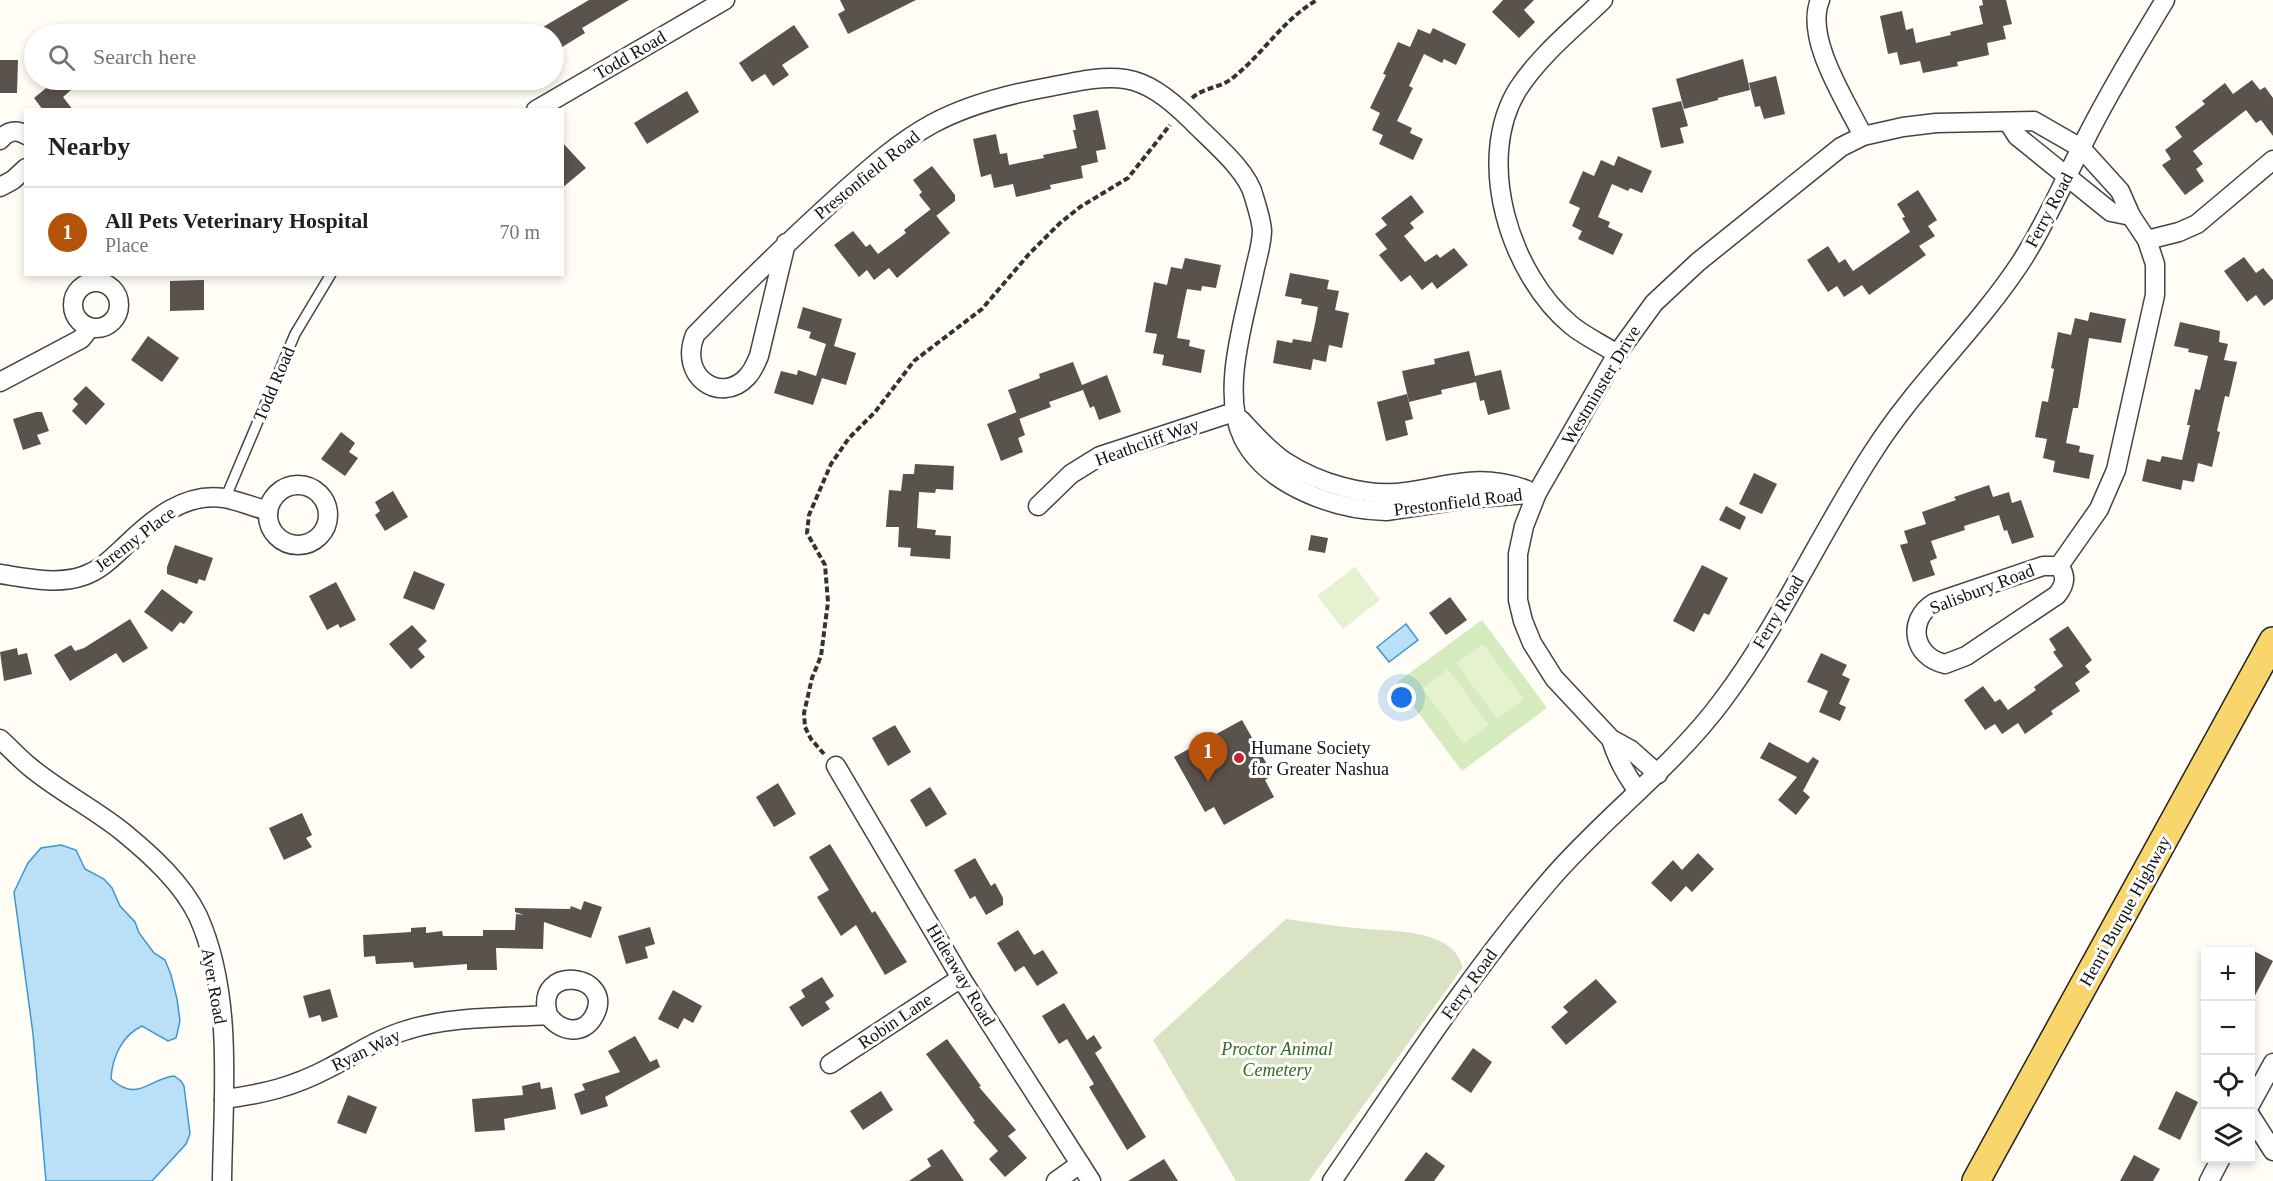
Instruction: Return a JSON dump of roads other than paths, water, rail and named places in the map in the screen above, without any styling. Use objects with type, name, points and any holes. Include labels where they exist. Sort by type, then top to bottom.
[{"type":"main road","name":"Henri Burque Highway","points":[[1976,1181],[2273,641]]},
{"type":"street","name":"Todd Road","points":[[539,108],[725,0]]},
{"type":"street","points":[[1603,0],[1541,61],[1518,89],[1505,116],[1498,158],[1498,179],[1509,227],[1527,270],[1537,287],[1571,325],[1617,354]]},
{"type":"street","points":[[1820,0],[1817,9],[1818,36],[1827,62],[1863,136]]},
{"type":"street","name":"Ferry Road","points":[[1332,1181],[1486,958],[1552,878],[1686,745],[1724,699],[1765,635],[1875,448],[1920,389],[1995,299],[2020,263],[2043,225],[2081,148],[2165,0]]},
{"type":"street","name":"Prestonfield Road","points":[[786,243],[759,356],[753,368],[747,377],[728,387],[717,387],[706,383],[692,368],[689,357],[694,335],[786,243],[909,137],[934,122],[1028,91],[1086,79],[1113,77],[1137,81],[1156,90],[1180,110],[1242,173],[1253,192],[1262,231],[1233,374],[1234,412],[1243,439],[1266,467],[1298,488],[1359,509],[1386,511],[1466,499],[1537,493]]},
{"type":"street","name":"Westminster Drive","points":[[1658,774],[1631,750],[1611,739],[1554,678],[1541,660],[1523,621],[1518,600],[1518,554],[1524,526],[1537,493],[1617,354],[1654,303],[1698,262],[1841,147],[1863,136],[1881,130],[1936,123],[2034,121],[2081,148]]},
{"type":"street","points":[[2008,122],[2017,136],[2111,212],[2131,216]]},
{"type":"street","points":[[0,140],[13,131],[24,134]]},
{"type":"street","name":"Salisbury Road","points":[[2059,566],[2099,509],[2116,470],[2155,295],[2155,264],[2146,240],[2131,216],[2120,191],[2081,148]]},
{"type":"street","points":[[2146,240],[2180,232],[2198,224],[2273,160]]},
{"type":"street","points":[[0,187],[13,180],[24,170]]},
{"type":"street","points":[[0,382],[81,339],[90,328]]},
{"type":"street","name":"Heathcliff Way","points":[[1038,506],[1071,474],[1100,456],[1234,412]]},
{"type":"street","name":"Jeremy Place","points":[[0,574],[60,580],[81,577],[100,569],[161,514],[182,504],[211,497],[268,511]]},
{"type":"street","name":"Salisbury Road","points":[[2043,566],[2059,566],[2064,578],[2064,586],[2057,595],[1966,656],[1945,664],[1928,657],[1922,649],[1917,629],[1918,618],[1924,609],[1934,603],[2043,566]]},
{"type":"street","name":"Ayer Road","points":[[0,739],[30,767],[123,832],[172,878],[197,915],[213,957],[218,991],[223,1047],[222,1181]]},
{"type":"street","name":"Westminster Drive","points":[[1611,739],[1617,760],[1638,791]]},
{"type":"street","name":"Hideaway Road","points":[[836,766],[961,978],[1091,1181]]},
{"type":"street","name":"Robin Lane","points":[[830,1064],[961,978]]},
{"type":"street","name":"Ryan Way","points":[[224,1100],[264,1094],[297,1083],[386,1037],[408,1029],[453,1022],[548,1015]]},
{"type":"street","points":[[2255,1096],[2273,1063]]},
{"type":"street","points":[[2255,1123],[2273,1151]]},
{"type":"street","points":[[2209,1181],[2218,1163]]},
{"type":"street","points":[[1056,1181],[1080,1164]]},
{"type":"lane","name":"Todd Road","points":[[225,499],[295,334],[330,276]]},
{"type":"water","points":[[1406,624],[1418,640],[1389,662],[1377,647]]},
{"type":"water","points":[[61,845],[76,850],[85,869],[104,879],[112,888],[120,906],[135,922],[139,933],[154,953],[165,960],[171,975],[180,1021],[176,1038],[168,1041],[142,1026],[135,1030],[119,1048],[113,1063],[111,1079],[120,1086],[136,1089],[174,1076],[184,1086],[190,1134],[186,1144],[152,1181],[46,1181],[33,1034],[14,892],[28,863],[41,848]]},
{"type":"place","name":"Humane Society for Greater Nashua","points":[[1239,758]]},
{"type":"place","name":"All Pets Veterinary Hospital","points":[[1208,782]]},
{"type":"park label","name":"Proctor Animal Cemetery","points":[[1277,1059]]}]
